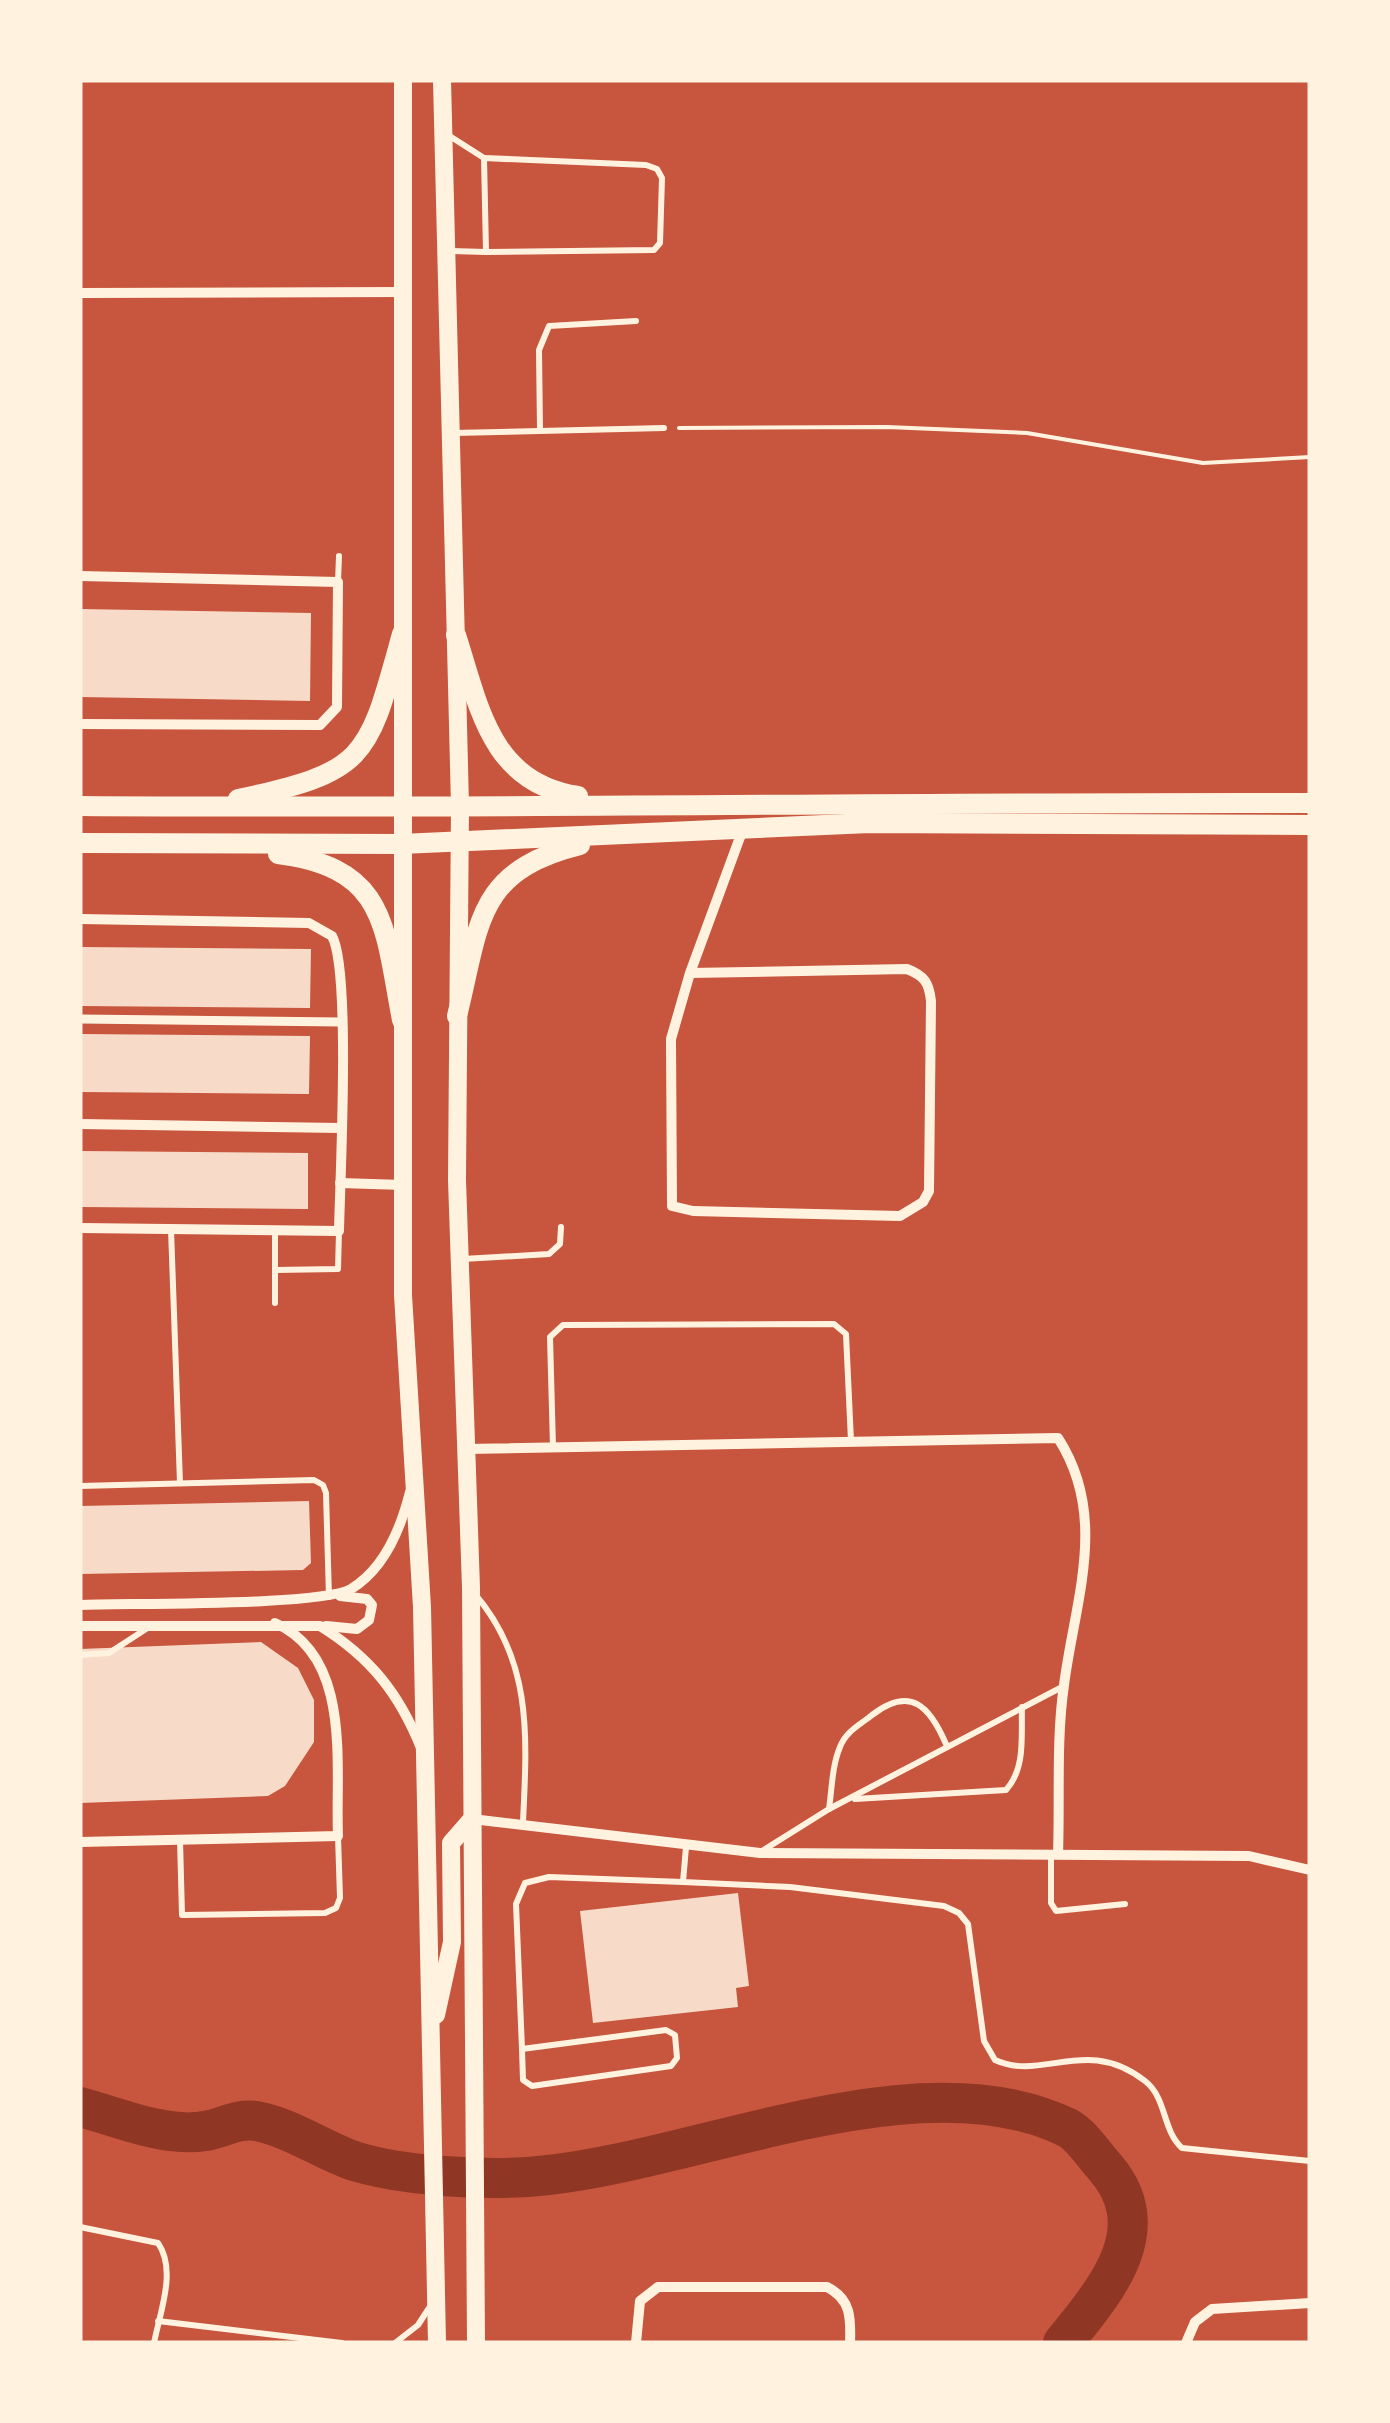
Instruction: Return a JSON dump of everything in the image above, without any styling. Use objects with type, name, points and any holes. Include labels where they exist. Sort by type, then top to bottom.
[{"type":"highway","points":[[197,807],[293,788],[340,767],[362,748],[376,725],[402,634]]},
{"type":"highway","points":[[456,634],[483,718],[498,749],[523,777],[558,793],[624,803]]},
{"type":"highway","points":[[80,806],[401,809],[624,803],[1310,803]]},
{"type":"highway","points":[[80,842],[401,844],[870,823],[1310,826]]},
{"type":"highway","points":[[457,1016],[481,919],[495,892],[519,866],[553,852],[626,834]]},
{"type":"highway","points":[[196,843],[320,859],[342,869],[376,910],[402,1020]]},
{"type":"main road","points":[[403,80],[403,1296],[425,1758],[437,2343]]},
{"type":"main road","points":[[442,80],[460,806],[458,1259],[470,1588],[476,2343]]},
{"type":"main road","points":[[430,2045],[452,1942],[451,1843],[472,1819]]},
{"type":"street","points":[[80,293],[406,292]]},
{"type":"street","points":[[80,576],[338,582],[337,706],[330,720],[308,728],[80,724]]},
{"type":"street","points":[[690,973],[907,970],[922,975],[930,986],[931,1001],[929,1191],[923,1202],[900,1216],[693,1210],[672,1206],[672,1039],[690,973],[744,827]]},
{"type":"street","points":[[80,920],[308,923],[332,936],[338,947],[340,1022],[339,1231],[80,1228]]},
{"type":"street","points":[[80,1020],[340,1022]]},
{"type":"street","points":[[80,1124],[340,1128]]},
{"type":"street","points":[[340,1184],[403,1184]]},
{"type":"street","points":[[464,1450],[1058,1438],[1071,1458],[1083,1497],[1087,1536],[1084,1579],[1063,1686],[1055,1854]]},
{"type":"street","points":[[329,1596],[352,1588],[378,1563],[403,1520],[414,1477]]},
{"type":"street","points":[[80,1605],[357,1595],[372,1605],[362,1628],[275,1623],[80,1626]]},
{"type":"street","points":[[80,1842],[338,1836],[333,1699],[309,1648],[291,1630],[275,1623]]},
{"type":"street","points":[[320,1626],[352,1646],[382,1675],[406,1711],[425,1758]]},
{"type":"street","points":[[472,1819],[760,1852],[1249,1856],[1310,1870]]},
{"type":"street","points":[[636,2343],[640,2302],[658,2287],[827,2287],[847,2303],[850,2343]]},
{"type":"street","points":[[1186,2343],[1195,2322],[1212,2310],[1310,2304]]},
{"type":"lane","points":[[442,132],[484,158],[646,164],[657,169],[662,178],[660,243],[654,250],[446,251]]},
{"type":"lane","points":[[484,158],[486,252]]},
{"type":"lane","points":[[540,430],[539,350],[548,326],[636,322]]},
{"type":"lane","points":[[452,433],[664,428]]},
{"type":"lane","points":[[338,582],[339,556]]},
{"type":"lane","points":[[458,1259],[549,1254],[560,1244],[561,1227]]},
{"type":"lane","points":[[171,1229],[180,1483]]},
{"type":"lane","points":[[274,1230],[275,1304]]},
{"type":"lane","points":[[274,1270],[338,1269],[339,1231]]},
{"type":"lane","points":[[553,1448],[550,1337],[562,1325],[834,1324],[846,1334],[849,1354],[850,1442]]},
{"type":"lane","points":[[80,1486],[314,1480],[324,1485],[329,1596]]},
{"type":"lane","points":[[470,1588],[500,1624],[515,1656],[525,1696],[523,1822]]},
{"type":"lane","points":[[80,1655],[114,1651],[151,1625]]},
{"type":"lane","points":[[760,1852],[829,1808],[854,1799],[946,1744],[1063,1686]]},
{"type":"lane","points":[[829,1808],[841,1744],[854,1727],[882,1707],[898,1700],[920,1704],[934,1715],[946,1744]]},
{"type":"lane","points":[[854,1799],[1006,1790],[1016,1779],[1021,1758],[1022,1708]]},
{"type":"lane","points":[[180,1840],[182,1915],[308,1913],[336,1908],[340,1898],[338,1836]]},
{"type":"lane","points":[[683,1882],[686,1846]]},
{"type":"lane","points":[[1055,1854],[1051,1903],[1056,1911],[1125,1904]]},
{"type":"lane","points":[[522,2048],[666,2030],[675,2034],[677,2058],[670,2066],[532,2086],[523,2080],[516,1904],[525,1883],[550,1877],[790,1887],[944,1906],[959,1913],[968,1924],[984,2041],[995,2060],[1019,2066],[1075,2058],[1109,2062],[1150,2086],[1169,2132],[1182,2148],[1310,2160]]},
{"type":"lane","points":[[80,2227],[158,2243],[166,2255],[168,2270],[154,2343]]},
{"type":"lane","points":[[396,2343],[418,2325],[436,2291]]},
{"type":"lane","points":[[158,2321],[342,2343]]},
{"type":"path","points":[[664,428],[887,427],[1006,432],[1203,463],[1310,458]]},
{"type":"building","points":[[80,609],[311,613],[310,701],[80,697]]},
{"type":"building","points":[[80,947],[311,949],[310,1008],[80,1006]]},
{"type":"building","points":[[80,1034],[310,1036],[309,1094],[80,1092]]},
{"type":"building","points":[[80,1151],[308,1153],[308,1209],[80,1207]]},
{"type":"building","points":[[309,1501],[311,1563],[303,1570],[80,1574],[80,1506]]},
{"type":"building","points":[[261,1642],[298,1668],[314,1700],[314,1742],[285,1786],[268,1796],[80,1803],[80,1649]]},
{"type":"building","points":[[738,1893],[749,1986],[736,1988],[738,2007],[593,2023],[580,1911]]},
{"type":"waterway","points":[[80,2107],[174,2132],[205,2131],[256,2121],[373,2166],[485,2178],[590,2169],[872,2108],[941,2103],[1007,2108],[1078,2135],[1120,2190],[1127,2213],[1127,2236],[1120,2259],[1095,2302],[1063,2343]]}]
